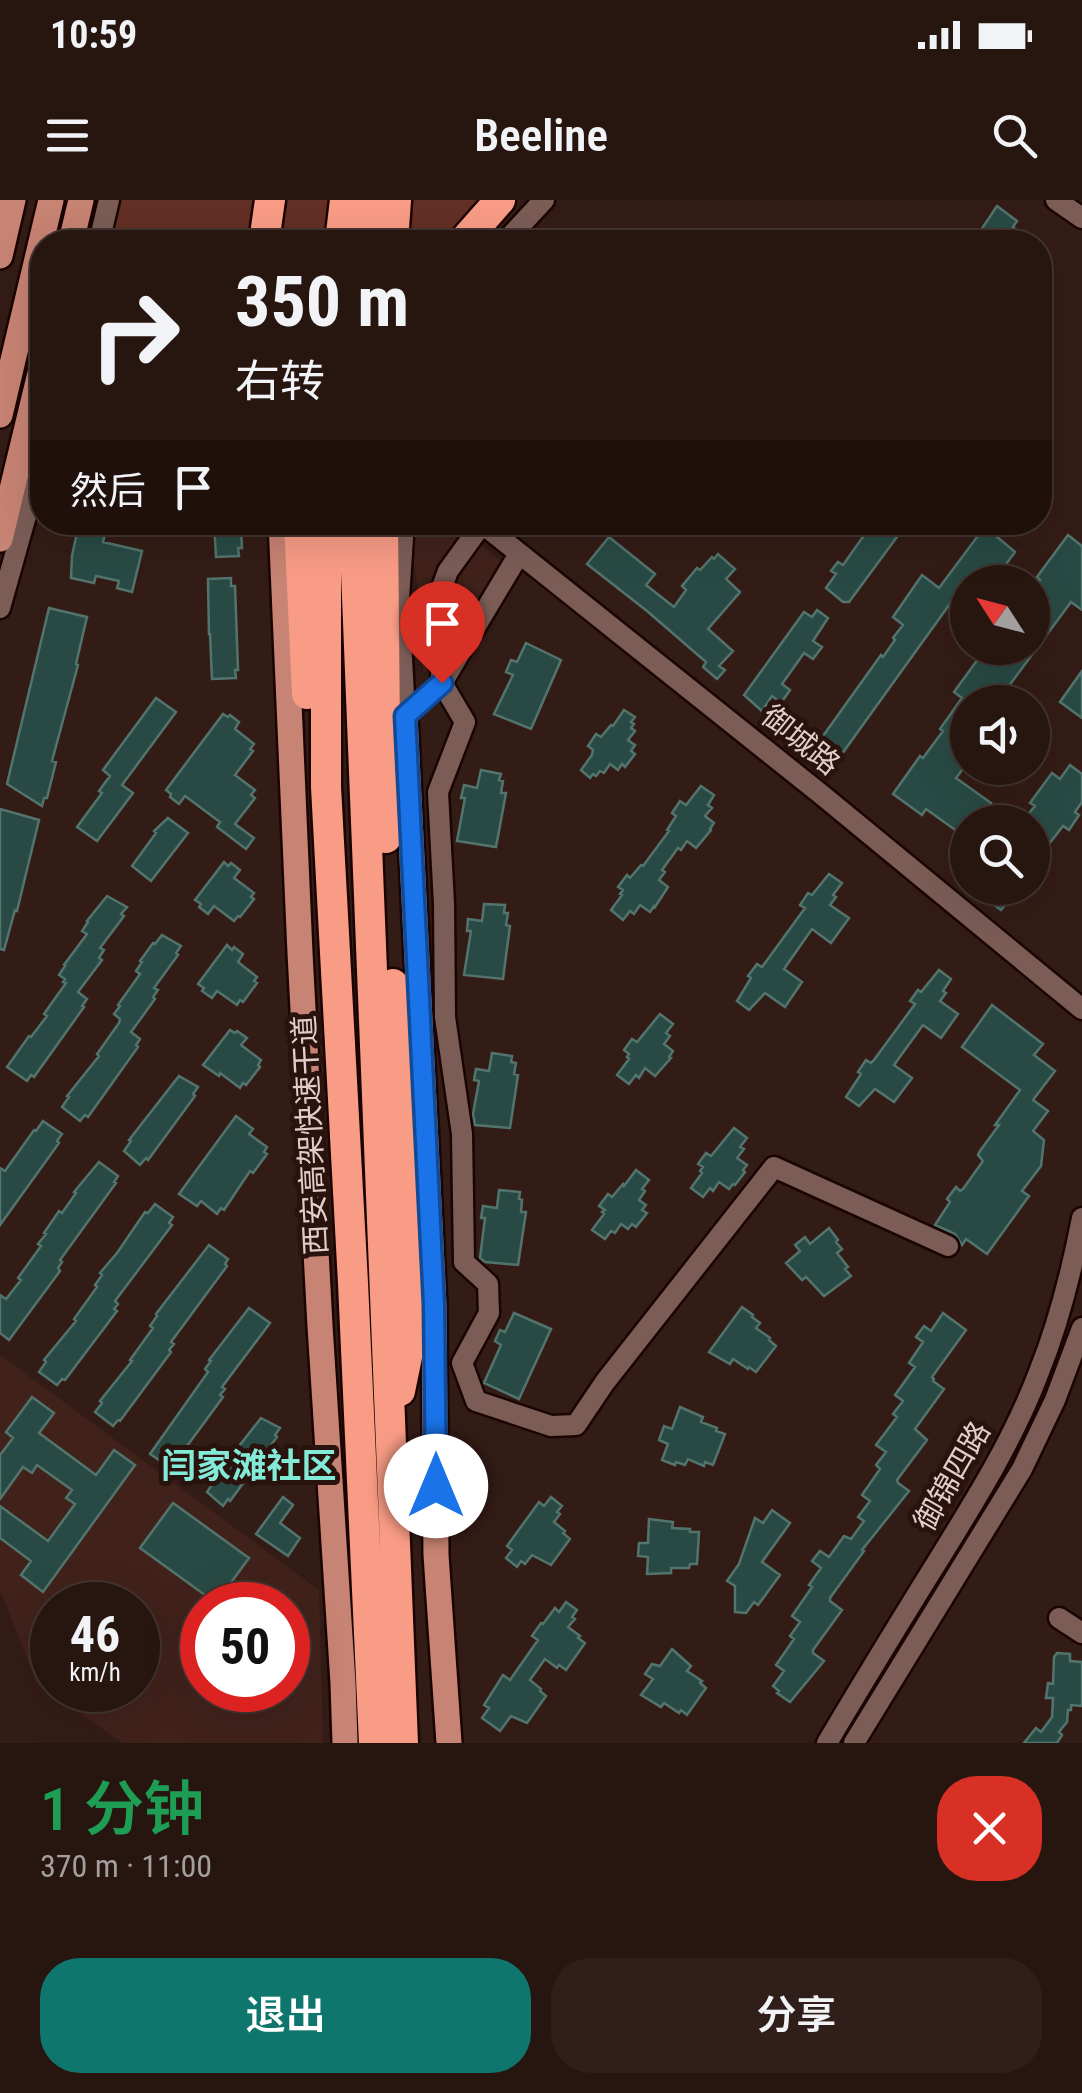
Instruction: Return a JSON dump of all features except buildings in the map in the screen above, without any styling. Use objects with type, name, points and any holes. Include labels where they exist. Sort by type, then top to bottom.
[{"type":"highway","points":[[266,230],[270,200]]},
{"type":"highway","points":[[283,200],[286,230]]},
{"type":"highway","points":[[341,230],[345,200]]},
{"type":"highway","points":[[364,230],[368,200]]},
{"type":"highway","points":[[474,230],[500,200]]},
{"type":"highway","points":[[299,535],[336,1237],[353,1283]]},
{"type":"highway","name":"西安高架快速干道","points":[[326,535],[326,787],[374,1743]]},
{"type":"highway","points":[[355,535],[402,1743]]},
{"type":"highway","points":[[383,535],[387,868],[412,1332],[390,1438]]},
{"type":"highway","points":[[383,572],[405,716]]},
{"type":"main road","points":[[0,256],[13,200]]},
{"type":"main road","points":[[44,230],[51,200]]},
{"type":"main road","points":[[74,230],[80,200]]},
{"type":"main road","points":[[0,415],[30,289]]},
{"type":"main road","points":[[0,539],[30,415]]},
{"type":"main road","points":[[281,535],[302,992],[345,1743]]},
{"type":"main road","points":[[405,716],[434,1305],[436,1555],[448,1743]]},
{"type":"main road","points":[[338,1606],[359,1409]]},
{"type":"street","points":[[102,230],[109,200]]},
{"type":"street","points":[[261,200],[263,230]]},
{"type":"street","points":[[1056,200],[1082,218]]},
{"type":"street","points":[[516,230],[540,201]]},
{"type":"street","points":[[0,608],[30,502]]},
{"type":"street","points":[[403,535],[399,599],[405,716]]},
{"type":"street","points":[[473,535],[448,572],[438,596],[436,615],[442,683],[465,722],[438,792],[445,1017],[462,1134],[464,1262],[488,1284],[488,1313],[462,1363],[476,1401],[551,1426],[576,1425],[605,1382],[774,1166],[948,1246]]},
{"type":"street","name":"御城路","points":[[496,535],[1082,1009]]},
{"type":"street","points":[[405,716],[442,683],[519,554]]},
{"type":"street","name":"御锦四路","points":[[827,1743],[1009,1439],[1054,1328],[1074,1262],[1082,1218]]},
{"type":"street","name":"御锦四路","points":[[854,1743],[1022,1469],[1055,1400],[1082,1328]]},
{"type":"street","points":[[1059,1618],[1082,1633]]},
{"type":"shaded area","points":[[121,200],[500,200],[474,230],[114,230]]},
{"type":"shaded area","points":[[414,535],[468,535],[501,561],[503,570],[445,669],[423,672],[420,592]]},
{"type":"shaded area","points":[[0,1355],[308,1582],[180,1582],[180,1712],[310,1712],[310,1583],[319,1590],[323,1743],[122,1743],[78,1712],[160,1712],[160,1582],[30,1582],[30,1666],[3,1596]]},
{"type":"district","name":"闫家滩社区","points":[[249,1466]]},
{"type":"route","points":[[436,1486],[434,1305],[405,716],[442,683]]}]
